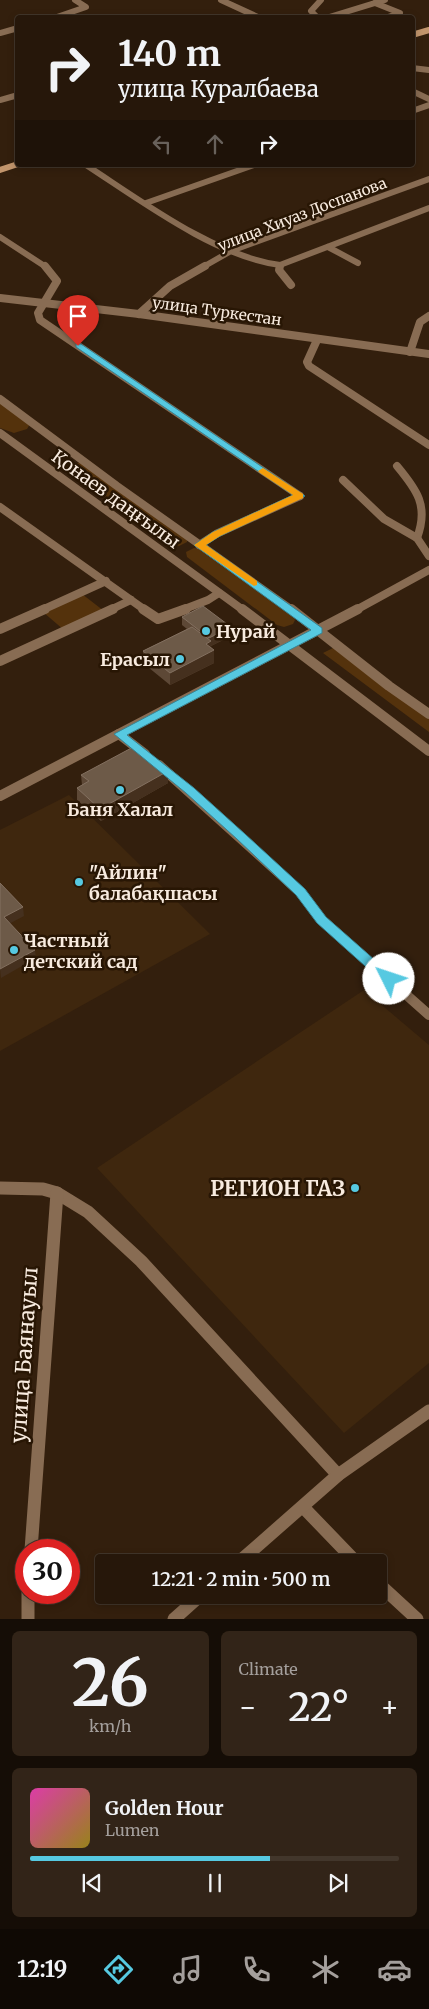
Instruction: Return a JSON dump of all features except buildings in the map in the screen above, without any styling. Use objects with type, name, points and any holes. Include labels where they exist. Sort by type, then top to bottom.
[{"type":"main road","points":[[415,34],[429,30]]},
{"type":"main road","points":[[0,170],[15,165]]},
{"type":"street","points":[[63,15],[86,7],[75,0]]},
{"type":"street","points":[[221,0],[254,15]]},
{"type":"street","points":[[315,15],[311,11],[321,0]]},
{"type":"street","points":[[334,15],[385,0]]},
{"type":"street","points":[[376,3],[400,13],[394,15]]},
{"type":"street","points":[[0,33],[15,29]]},
{"type":"street","points":[[415,68],[429,70]]},
{"type":"street","points":[[415,92],[429,99]]},
{"type":"street","points":[[0,100],[15,96]]},
{"type":"street","points":[[415,110],[429,105]]},
{"type":"street","points":[[89,167],[146,203],[231,251],[269,264],[280,265],[429,208]]},
{"type":"street","points":[[146,203],[248,167]]},
{"type":"street","name":"улица Хиуаз Доспанова","points":[[139,314],[170,286],[231,251],[429,178]]},
{"type":"street","points":[[0,237],[48,268],[57,278],[38,313],[40,320],[300,496],[216,534],[199,545]]},
{"type":"street","points":[[328,247],[358,262]]},
{"type":"street","points":[[280,265],[279,270],[291,285]]},
{"type":"street","name":"улица Туркестан","points":[[0,298],[139,314],[429,354]]},
{"type":"street","points":[[410,352],[420,322],[429,316]]},
{"type":"street","points":[[317,340],[308,355],[306,362],[309,366],[429,445]]},
{"type":"street","name":"Қонаев даңғылы","points":[[0,399],[318,630],[429,714]]},
{"type":"street","name":"Қонаев даңғылы","points":[[0,433],[219,593],[429,751]]},
{"type":"street","points":[[1,445],[12,442]]},
{"type":"street","points":[[397,466],[412,483],[420,504],[424,519],[417,538]]},
{"type":"street","points":[[343,480],[384,519],[417,538],[429,556]]},
{"type":"street","points":[[0,507],[158,619],[208,600],[219,593]]},
{"type":"street","points":[[0,796],[288,646],[429,570]]},
{"type":"street","points":[[0,629],[106,581]]},
{"type":"street","points":[[0,661],[131,600]]},
{"type":"street","points":[[119,734],[190,790],[300,892],[322,920],[429,1015]]},
{"type":"street","points":[[0,1188],[43,1189],[57,1193],[88,1212],[141,1261],[237,1368],[338,1475]]},
{"type":"street","name":"улица Баянауыл","points":[[32,1539],[57,1193]]},
{"type":"street","points":[[248,1554],[338,1475],[429,1411]]},
{"type":"street","points":[[303,1507],[348,1554]]},
{"type":"street","points":[[387,1591],[417,1619]]},
{"type":"street","points":[[28,1604],[28,1619]]},
{"type":"street","points":[[174,1619],[191,1604]]},
{"type":"shaded area","points":[[0,400],[30,424],[27,429],[14,433],[0,428]]},
{"type":"shaded area","points":[[81,463],[187,538],[187,542],[179,546],[170,545],[67,470],[67,466]]},
{"type":"shaded area","points":[[194,548],[204,550],[292,615],[295,620],[293,624],[284,627],[277,625],[187,557],[186,552]]},
{"type":"shaded area","points":[[82,594],[104,611],[64,630],[43,612]]},
{"type":"shaded area","points":[[337,646],[429,713],[429,732],[323,653]]},
{"type":"shaded area","name":"\"Айлин\" балабақшасы","points":[[69,795],[210,934],[0,1051],[0,830]]},
{"type":"shaded area","points":[[364,990],[429,1045],[429,1363],[344,1433],[97,1168]]},
{"type":"slow traffic","points":[[254,583],[199,545],[216,534],[300,496],[263,471]]},
{"type":"place","name":"Нурай","points":[[206,631]]},
{"type":"place","name":"Ерасыл","points":[[180,659]]},
{"type":"place","name":"Баня Халал","points":[[120,790]]},
{"type":"place","name":"\"Айлин\" балабақшасы","points":[[79,882]]},
{"type":"place","name":"Частный детский сад","points":[[14,950]]},
{"type":"place","name":"РЕГИОН ГАЗ","points":[[355,1188]]},
{"type":"route","points":[[78,346],[300,496],[216,534],[199,545],[318,630],[119,734],[190,790],[241,836],[300,892],[322,920],[389,979]]}]
